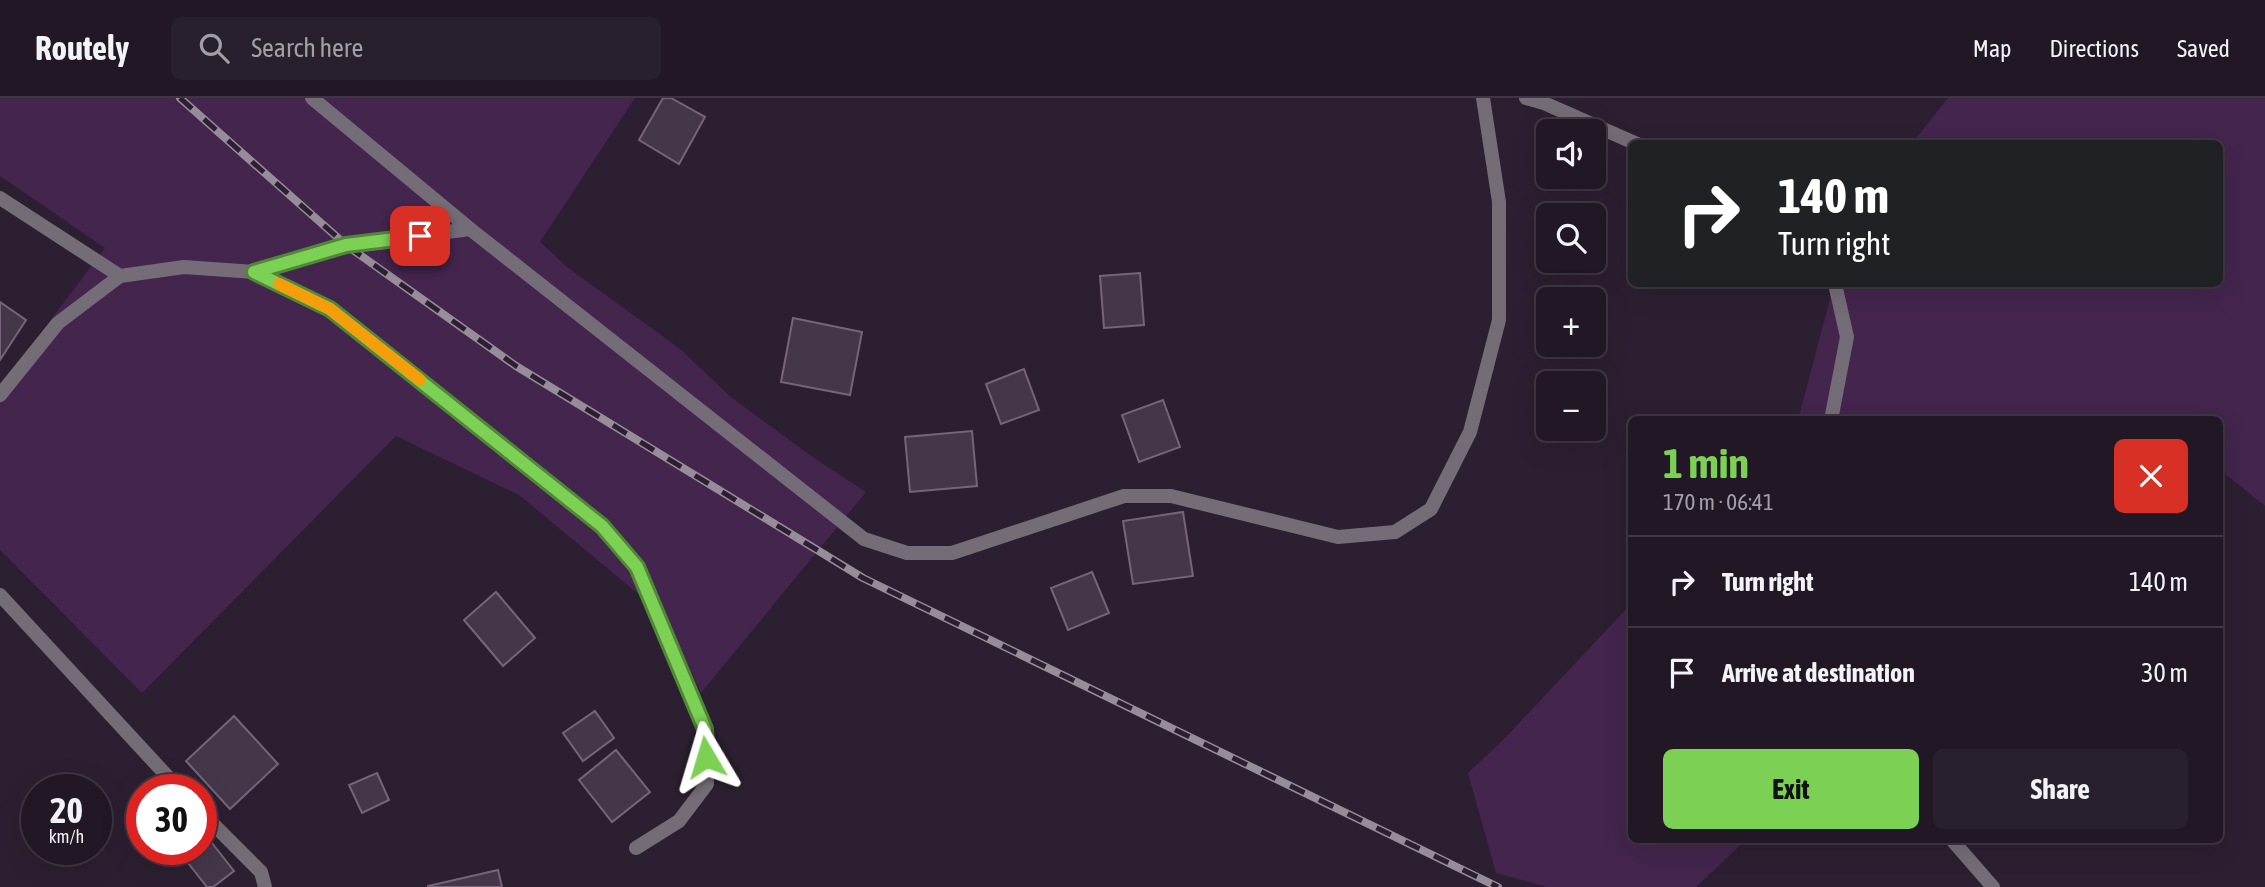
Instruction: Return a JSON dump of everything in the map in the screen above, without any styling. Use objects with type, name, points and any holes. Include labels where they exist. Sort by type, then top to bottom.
[{"type":"street","points":[[312,98],[470,229],[864,539],[907,553],[952,553],[1124,496],[1171,496],[1338,537],[1395,532],[1431,509],[1470,432],[1499,320],[1499,202],[1483,98]]},
{"type":"street","points":[[1526,98],[1544,103],[1628,140]]},
{"type":"street","points":[[0,198],[120,276]]},
{"type":"street","points":[[0,395],[58,323],[120,276],[184,267],[254,272],[346,245],[470,229]]},
{"type":"street","points":[[254,272],[330,309],[602,526],[637,567],[705,729],[707,784],[679,821],[636,848]]},
{"type":"street","points":[[1832,416],[1847,337],[1836,287]]},
{"type":"street","points":[[0,595],[165,774]]},
{"type":"street","points":[[217,828],[261,872],[265,887]]},
{"type":"street","points":[[1955,843],[1993,887]]},
{"type":"shaded area","points":[[0,98],[635,98],[540,242],[567,267],[679,348],[732,398],[866,492],[701,693],[665,616],[519,495],[396,436],[142,693],[0,550],[0,387],[105,248],[0,176]]},
{"type":"shaded area","points":[[1948,98],[2265,98],[2265,506],[2223,472],[2223,416],[1799,416],[1833,287],[2223,287],[2223,140],[1914,140]]},
{"type":"shaded area","points":[[1628,607],[1628,843],[1743,843],[1696,887],[1547,887],[1496,873],[1468,773],[1503,740]]},
{"type":"building","points":[[663,98],[671,98],[705,117],[679,164],[639,140]]},
{"type":"building","points":[[1140,273],[1144,325],[1104,328],[1100,276]]},
{"type":"building","points":[[0,302],[26,320],[0,360]]},
{"type":"building","points":[[793,318],[862,332],[850,395],[781,382]]},
{"type":"building","points":[[1024,369],[1039,410],[1001,424],[986,384]]},
{"type":"building","points":[[1163,400],[1180,447],[1139,462],[1122,415]]},
{"type":"building","points":[[972,431],[977,486],[910,492],[905,437]]},
{"type":"building","points":[[1183,512],[1193,576],[1133,584],[1123,521]]},
{"type":"building","points":[[1092,572],[1109,613],[1068,630],[1051,588]]},
{"type":"building","points":[[496,592],[535,638],[503,666],[464,620]]},
{"type":"building","points":[[595,711],[614,738],[583,761],[563,733]]},
{"type":"building","points":[[234,716],[278,764],[230,809],[217,795],[217,774],[198,774],[186,761]]},
{"type":"building","points":[[616,750],[650,792],[612,822],[579,780]]},
{"type":"building","points":[[377,773],[389,800],[362,813],[349,785]]},
{"type":"building","points":[[217,849],[234,871],[213,887],[207,887],[190,865],[217,865]]},
{"type":"building","points":[[498,870],[502,887],[428,887],[428,886]]},
{"type":"railway","points":[[180,98],[346,245],[516,366],[863,578],[1498,887]]},
{"type":"slow traffic","points":[[279,284],[330,309],[420,380]]},
{"type":"route","points":[[420,236],[346,245],[254,272],[330,309],[602,526],[637,567],[705,729],[706,757]]}]
